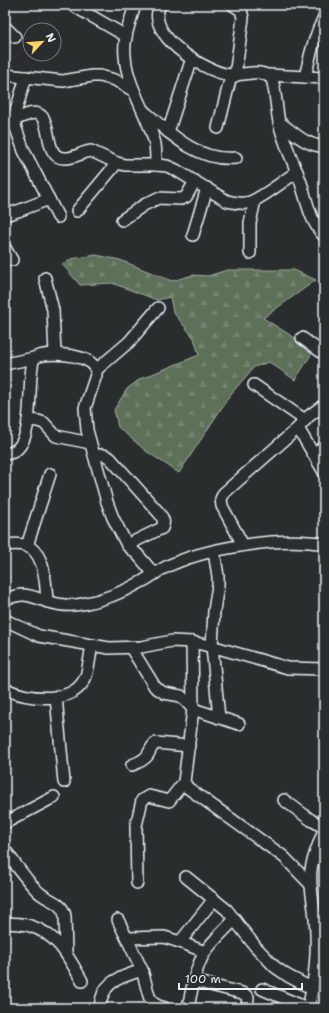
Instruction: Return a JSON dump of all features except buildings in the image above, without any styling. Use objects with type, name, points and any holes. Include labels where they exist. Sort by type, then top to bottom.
[{"type":"street","points":[[72,5],[126,36]]},
{"type":"street","points":[[135,5],[126,36],[125,62],[134,91],[155,145],[156,166]]},
{"type":"street","points":[[160,5],[157,16],[159,25],[164,35],[178,49],[207,67],[222,74],[233,76],[263,72],[269,75],[324,78]]},
{"type":"street","points":[[218,128],[233,76],[243,18],[241,10],[233,5]]},
{"type":"street","points":[[306,77],[312,45],[324,17]]},
{"type":"street","points":[[5,27],[15,37]]},
{"type":"street","points":[[168,132],[192,58]]},
{"type":"street","points":[[5,75],[63,81],[100,76],[115,80],[134,91]]},
{"type":"street","points":[[269,75],[274,85],[279,122],[304,191],[310,215],[324,236]]},
{"type":"street","points":[[26,77],[9,121],[58,218]]},
{"type":"street","points":[[142,109],[168,132],[205,155],[217,158],[236,158]]},
{"type":"street","points":[[9,121],[37,113],[42,117],[51,147],[58,157],[70,158],[91,151],[125,165],[167,166],[227,201],[254,207]]},
{"type":"street","points":[[279,122],[310,144],[324,146]]},
{"type":"street","points":[[77,211],[118,163]]},
{"type":"street","points":[[250,253],[254,207],[298,176]]},
{"type":"street","points":[[122,220],[144,205],[158,198],[181,199],[186,197],[195,181]]},
{"type":"street","points":[[193,235],[207,188]]},
{"type":"street","points":[[5,215],[49,199]]},
{"type":"street","points":[[5,248],[12,260]]},
{"type":"street","points":[[45,278],[53,310],[55,354]]},
{"type":"street","points":[[96,370],[129,342],[158,308]]},
{"type":"street","points":[[302,338],[324,354]]},
{"type":"street","points":[[5,364],[34,358],[43,354],[55,354],[83,359],[94,365],[96,376],[85,408],[90,443],[107,502],[127,545],[138,555],[154,574]]},
{"type":"street","points":[[5,454],[10,454],[19,448],[24,440],[28,420],[31,367],[34,358]]},
{"type":"street","points":[[254,385],[302,424],[324,472]]},
{"type":"street","points":[[244,545],[222,506],[221,499],[224,493],[324,405]]},
{"type":"street","points":[[28,420],[44,423],[56,436],[90,443]]},
{"type":"street","points":[[314,453],[324,447]]},
{"type":"street","points":[[95,458],[101,454],[110,458],[163,519],[164,523],[162,528],[127,545]]},
{"type":"street","points":[[27,546],[50,474]]},
{"type":"street","points":[[5,599],[23,595],[32,596],[47,602],[66,606],[97,601],[118,594],[165,568],[187,559],[214,552],[244,545],[293,541],[324,544]]},
{"type":"street","points":[[5,545],[18,544],[27,546],[38,558],[44,570],[47,602]]},
{"type":"street","points":[[214,552],[218,584],[214,611],[212,646],[219,718]]},
{"type":"street","points":[[5,620],[39,636],[109,648],[141,647],[164,641],[192,642],[212,646],[282,667],[324,669]]},
{"type":"street","points":[[137,883],[136,826],[142,800],[149,796],[169,801],[184,782],[193,709],[192,642]]},
{"type":"street","points":[[5,690],[27,696],[56,697],[70,693],[79,686],[85,677],[92,645]]},
{"type":"street","points":[[131,648],[155,687],[164,693],[181,696],[193,709],[239,724]]},
{"type":"street","points":[[56,697],[64,782]]},
{"type":"street","points":[[132,765],[146,756],[156,743],[189,746]]},
{"type":"street","points":[[184,782],[188,788],[284,857],[310,884]]},
{"type":"street","points":[[5,823],[54,797]]},
{"type":"street","points":[[262,989],[307,1008],[313,989],[316,920],[310,884],[313,859],[324,828],[284,800]]},
{"type":"street","points":[[5,850],[36,890],[62,906],[64,910],[66,952]]},
{"type":"street","points":[[186,877],[214,899],[235,919],[255,946],[275,966],[288,976],[313,989]]},
{"type":"street","points":[[180,942],[214,899]]},
{"type":"street","points":[[188,1008],[194,981],[205,952],[235,919]]},
{"type":"street","points":[[118,920],[142,970],[146,989],[152,1002],[165,1008]]},
{"type":"street","points":[[5,923],[25,925],[38,929],[56,941],[66,952],[82,982]]},
{"type":"street","points":[[127,938],[157,937],[180,942],[205,952]]},
{"type":"street","points":[[100,1008],[107,985],[142,970]]},
{"type":"street","points":[[194,981],[242,993],[248,997],[247,1008]]},
{"type":"green space","points":[[96,255],[120,260],[172,281],[193,275],[208,276],[227,270],[294,270],[316,280],[263,318],[314,350],[295,380],[269,362],[254,367],[230,395],[179,473],[146,451],[118,427],[114,410],[127,389],[140,379],[199,355],[194,338],[173,312],[170,297],[157,300],[112,283],[80,285],[62,264],[71,259]]}]
